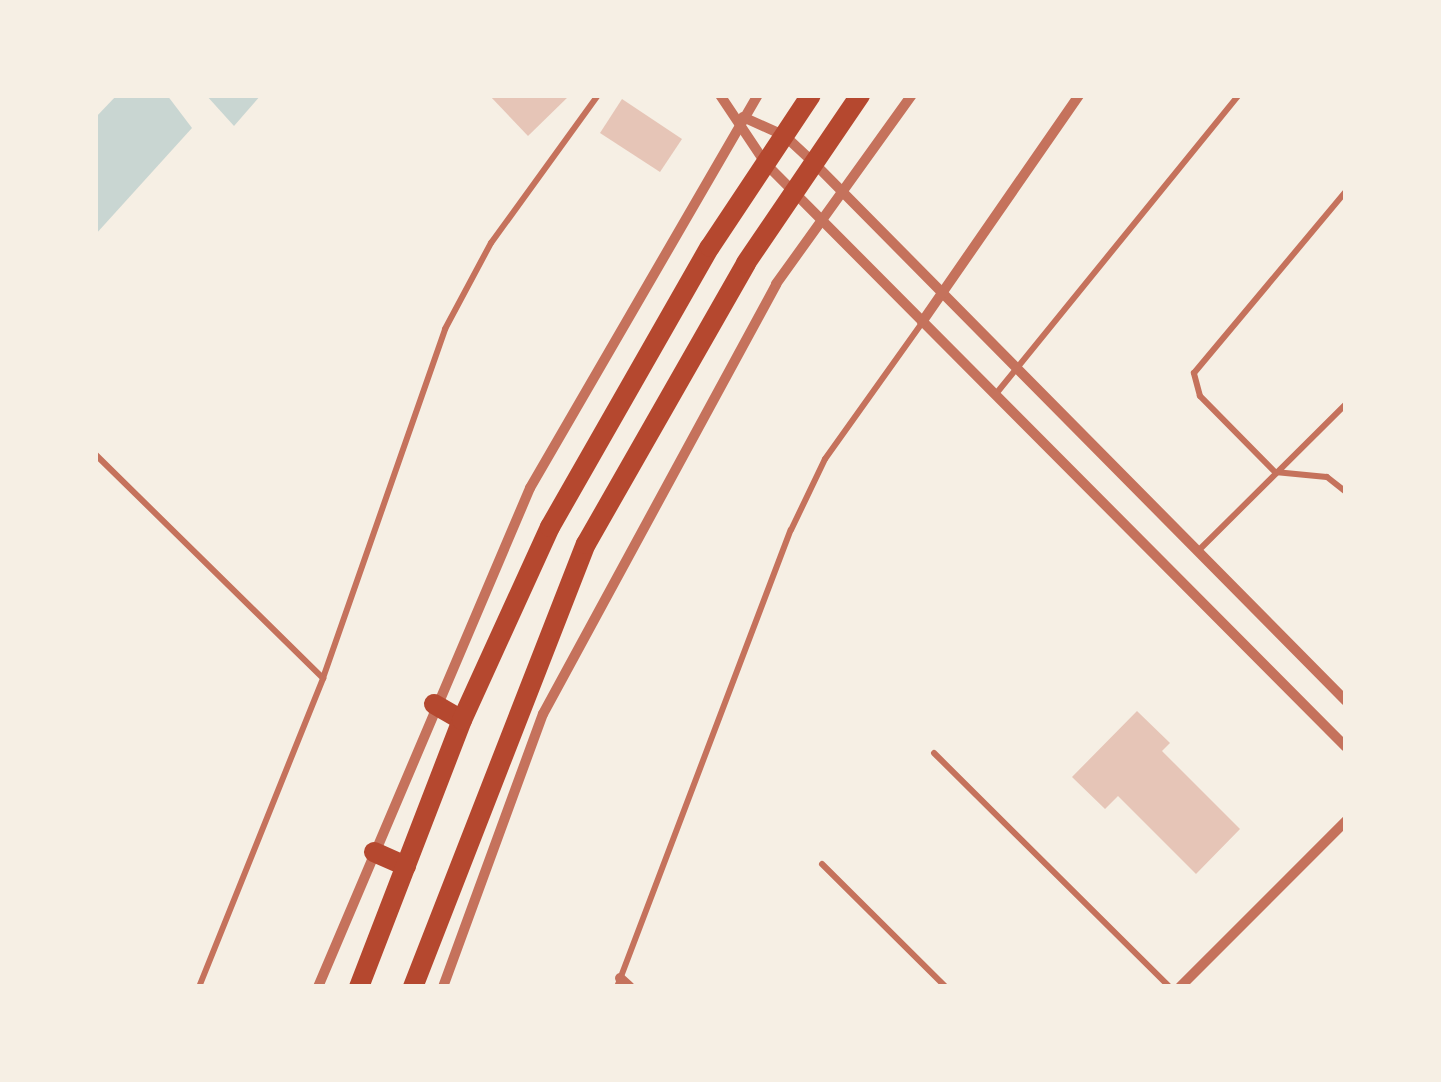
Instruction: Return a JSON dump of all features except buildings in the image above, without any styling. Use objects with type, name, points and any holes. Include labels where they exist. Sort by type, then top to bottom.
[{"type":"main road","points":[[359,987],[462,720],[550,527],[811,95]]},
{"type":"main road","points":[[413,987],[586,544],[792,192],[860,95]]},
{"type":"main road","points":[[434,704],[462,720]]},
{"type":"main road","points":[[374,852],[406,866]]},
{"type":"street","points":[[720,95],[743,117],[785,136],[840,189],[1346,700]]},
{"type":"street","points":[[318,987],[434,704],[530,488],[758,95]]},
{"type":"street","points":[[442,987],[543,714],[776,284],[840,189],[912,95]]},
{"type":"street","points":[[922,322],[1079,95]]},
{"type":"street","points":[[743,117],[766,164],[792,192],[1346,747]]},
{"type":"street","points":[[1180,987],[1346,821]]},
{"type":"street","points":[[619,982],[630,987]]},
{"type":"lane","points":[[198,987],[323,678],[468,278],[598,95]]},
{"type":"lane","points":[[995,394],[1240,95]]},
{"type":"lane","points":[[1346,192],[1194,373],[1200,396],[1276,472],[1327,477],[1346,492]]},
{"type":"lane","points":[[619,982],[791,530],[825,459],[922,322]]},
{"type":"lane","points":[[1198,551],[1346,404]]},
{"type":"lane","points":[[95,454],[323,678]]},
{"type":"lane","points":[[934,753],[1170,987]]},
{"type":"lane","points":[[822,864],[946,987]]},
{"type":"shaded area","points":[[117,95],[167,95],[192,128],[95,235],[95,118]]},
{"type":"shaded area","points":[[206,95],[261,95],[234,126]]}]
